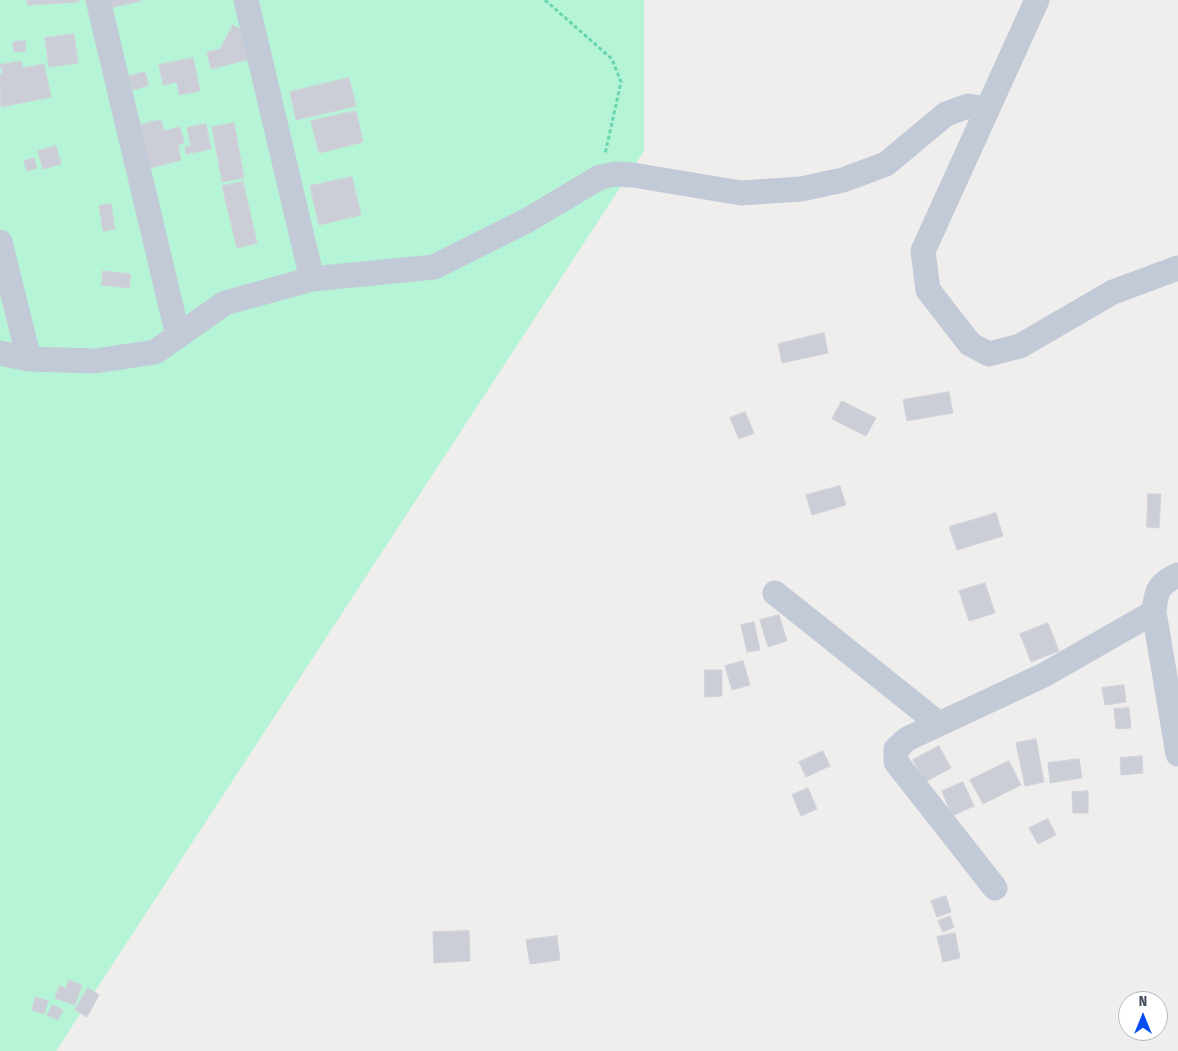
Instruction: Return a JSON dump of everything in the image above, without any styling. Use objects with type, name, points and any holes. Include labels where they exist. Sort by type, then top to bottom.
[{"type":"street","points":[[98,0],[178,336]]},
{"type":"street","points":[[246,0],[312,279]]},
{"type":"street","points":[[1038,0],[923,251],[928,290],[970,344],[989,354],[1020,346],[1113,292],[1178,268]]},
{"type":"street","points":[[0,354],[30,359],[94,361],[155,352],[225,303],[312,279],[434,267],[528,220],[600,176],[616,174],[633,176],[741,193],[801,189],[844,180],[886,164],[946,114],[968,106],[987,109]]},
{"type":"street","points":[[0,242],[30,359]]},
{"type":"street","points":[[1178,575],[1165,580],[1156,593],[1154,612],[1178,754]]},
{"type":"street","points":[[775,593],[939,724]]},
{"type":"street","points":[[995,888],[896,762],[896,749],[939,724],[1044,675],[1154,612]]},
{"type":"path","points":[[546,0],[612,59],[621,82],[600,176]]},
{"type":"green space","points":[[0,0],[644,0],[644,151],[56,1051],[0,1051]]},
{"type":"building","points":[[27,0],[79,0],[79,2],[28,5]]},
{"type":"building","points":[[108,0],[141,0],[141,1],[109,8]]},
{"type":"building","points":[[233,25],[255,37],[254,58],[211,69],[207,52],[220,49]]},
{"type":"building","points":[[74,34],[78,63],[49,67],[45,38]]},
{"type":"building","points":[[25,41],[26,51],[14,52],[13,42]]},
{"type":"building","points":[[193,58],[200,91],[179,95],[177,82],[163,85],[159,65]]},
{"type":"building","points":[[21,61],[23,68],[44,64],[51,97],[1,107],[0,74],[3,74],[0,65]]},
{"type":"building","points":[[145,72],[149,85],[133,90],[129,76]]},
{"type":"building","points":[[349,78],[356,106],[296,120],[290,92]]},
{"type":"building","points":[[356,111],[363,142],[319,153],[311,121]]},
{"type":"building","points":[[161,120],[164,131],[180,127],[184,143],[178,145],[181,160],[150,168],[139,125]]},
{"type":"building","points":[[234,123],[244,178],[222,182],[212,127]]},
{"type":"building","points":[[206,124],[211,149],[186,154],[185,147],[191,146],[187,128]]},
{"type":"building","points":[[56,146],[61,164],[43,169],[38,151]]},
{"type":"building","points":[[34,158],[37,168],[27,171],[24,161]]},
{"type":"building","points":[[352,177],[361,215],[319,225],[310,186]]},
{"type":"building","points":[[243,182],[257,243],[237,248],[222,186]]},
{"type":"building","points":[[111,204],[115,229],[103,231],[99,206]]},
{"type":"building","points":[[103,271],[131,274],[129,288],[102,285]]},
{"type":"building","points":[[824,333],[828,353],[782,363],[778,344]]},
{"type":"building","points":[[949,392],[953,413],[907,421],[903,400]]},
{"type":"building","points":[[842,401],[876,418],[866,436],[832,419]]},
{"type":"building","points":[[745,412],[754,433],[739,439],[730,418]]},
{"type":"building","points":[[840,486],[846,505],[812,515],[806,495]]},
{"type":"building","points":[[1148,494],[1161,494],[1159,528],[1147,527]]},
{"type":"building","points":[[996,513],[1003,536],[957,550],[949,527]]},
{"type":"building","points":[[985,583],[995,613],[969,621],[959,591]]},
{"type":"building","points":[[779,615],[787,641],[768,647],[760,620]]},
{"type":"building","points":[[754,622],[760,650],[747,652],[741,625]]},
{"type":"building","points":[[1048,623],[1059,651],[1031,662],[1020,634]]},
{"type":"building","points":[[743,661],[750,685],[732,690],[725,666]]},
{"type":"building","points":[[705,670],[722,670],[722,696],[705,697]]},
{"type":"building","points":[[1124,685],[1126,702],[1105,705],[1102,688]]},
{"type":"building","points":[[1129,708],[1131,728],[1116,729],[1114,709]]},
{"type":"building","points":[[1036,739],[1044,782],[1025,786],[1016,743]]},
{"type":"building","points":[[939,746],[951,768],[925,782],[913,760]]},
{"type":"building","points":[[823,751],[830,766],[806,777],[799,762]]},
{"type":"building","points":[[1142,756],[1143,773],[1121,775],[1120,758]]},
{"type":"building","points":[[1079,759],[1082,778],[1050,783],[1048,763]]},
{"type":"building","points":[[1009,761],[1021,785],[983,804],[970,780]]},
{"type":"building","points":[[963,782],[974,806],[952,816],[942,791]]},
{"type":"building","points":[[808,788],[817,809],[801,816],[792,795]]},
{"type":"building","points":[[1088,791],[1088,813],[1073,813],[1072,792]]},
{"type":"building","points":[[1048,819],[1056,835],[1038,844],[1029,828]]},
{"type":"building","points":[[946,896],[951,912],[937,917],[931,901]]},
{"type":"building","points":[[950,916],[954,927],[943,932],[938,921]]},
{"type":"building","points":[[469,931],[470,961],[434,963],[433,932]]},
{"type":"building","points":[[955,933],[960,958],[943,962],[937,937]]},
{"type":"building","points":[[557,936],[560,960],[530,964],[526,940]]},
{"type":"building","points":[[69,980],[82,985],[75,1005],[55,998],[59,986],[66,988]]},
{"type":"building","points":[[88,988],[99,995],[87,1017],[75,1010]]},
{"type":"building","points":[[36,997],[48,1001],[44,1014],[32,1010]]},
{"type":"building","points":[[53,1005],[63,1010],[58,1020],[47,1015]]}]
